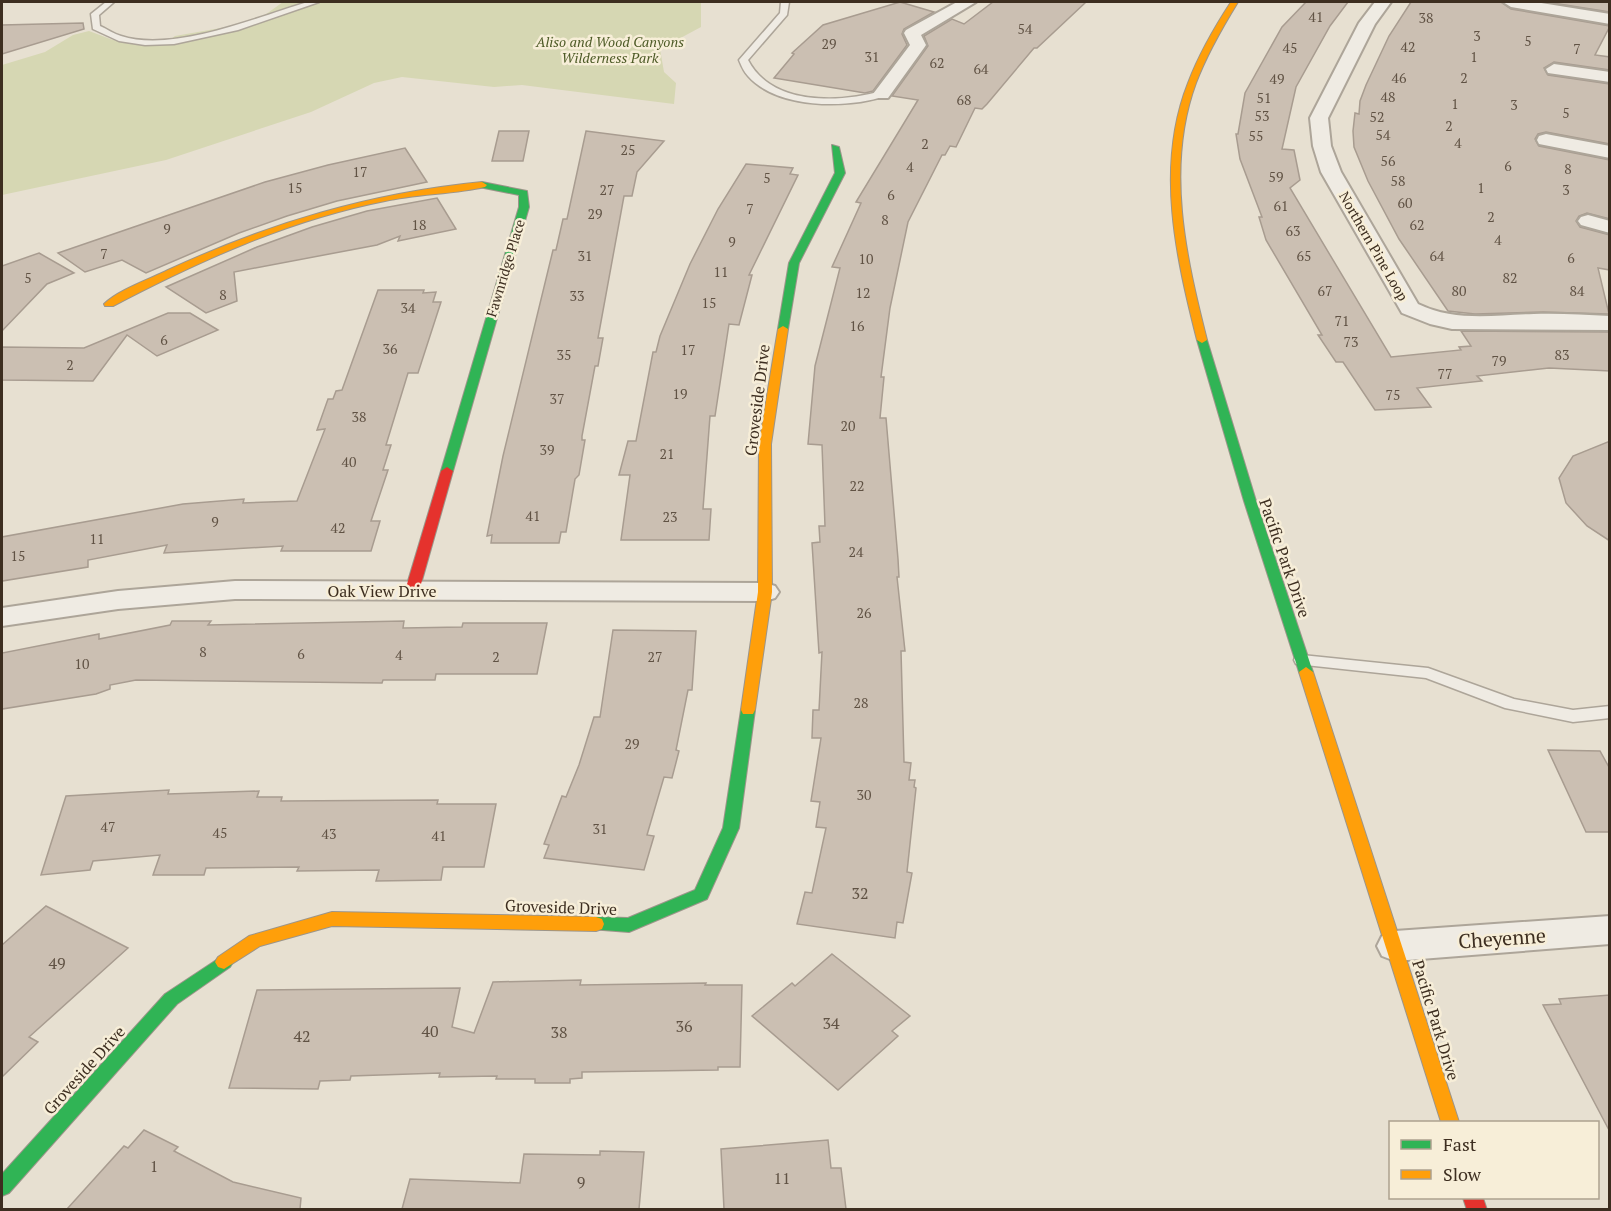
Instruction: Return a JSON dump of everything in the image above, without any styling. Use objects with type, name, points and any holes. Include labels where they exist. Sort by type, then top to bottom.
[{"type":"street","points":[[962,2],[968,2]]},
{"type":"street","points":[[882,94],[918,45],[912,33],[968,2]]},
{"type":"street","name":"Pacific Park Drive","points":[[1234,2],[1189,80],[1181,110],[1175,189],[1182,264],[1242,481],[1395,946],[1450,1121]]},
{"type":"street","name":"Northern Pine Loop","points":[[1383,2],[1367,23],[1319,117],[1322,146],[1331,172],[1410,308],[1422,316],[1460,324],[1537,320],[1610,323]]},
{"type":"street","points":[[1511,2],[1610,19]]},
{"type":"street","points":[[1554,69],[1610,77]]},
{"type":"street","points":[[1546,140],[1610,152]]},
{"type":"street","name":"Groveside Drive","points":[[2,1188],[171,999],[255,941],[332,920],[629,925],[701,894],[731,828],[765,592],[765,444],[794,263],[840,173],[835,147]]},
{"type":"street","name":"Fawnridge Place","points":[[109,304],[142,284],[255,239],[341,209],[456,185],[488,183],[511,186],[524,193],[524,207],[412,591]]},
{"type":"street","points":[[1588,221],[1610,227]]},
{"type":"street","name":"Oak View Drive","points":[[2,617],[66,605],[157,594],[235,590],[765,592]]},
{"type":"street","name":"Cheyenne","points":[[1395,946],[1610,930]]},
{"type":"lane","points":[[110,2],[95,14],[96,27],[118,37],[160,41],[214,35],[315,2]]},
{"type":"lane","points":[[785,2],[784,12],[743,60],[745,69],[752,77],[783,93],[803,98],[860,102],[882,94]]},
{"type":"lane","points":[[1302,660],[1428,673],[1511,704],[1573,716],[1610,712]]},
{"type":"green space","name":"Aliso and Wood Canyons Wilderness Park","points":[[283,2],[701,2],[701,27],[660,49],[664,72],[676,83],[674,104],[522,85],[494,87],[402,77],[374,83],[311,112],[166,160],[2,195],[2,65],[45,52],[73,35],[89,31],[113,40],[163,45],[175,36],[255,22]]},
{"type":"building","points":[[900,2],[934,12],[904,29],[902,34],[907,45],[873,91],[865,93],[774,78],[794,54],[792,53],[823,25]]},
{"type":"building","points":[[993,2],[1086,2],[1037,48],[1034,48],[982,109],[975,108],[956,147],[950,146],[945,155],[942,155],[908,222],[890,308],[881,377],[884,377],[880,418],[886,418],[898,559],[899,577],[897,577],[905,651],[901,651],[904,762],[911,763],[909,780],[915,780],[914,787],[916,788],[907,872],[912,873],[903,923],[897,922],[895,938],[797,924],[805,892],[812,893],[826,828],[816,827],[820,802],[811,801],[821,738],[812,738],[813,710],[819,710],[822,652],[819,653],[812,543],[820,542],[819,526],[825,526],[822,445],[808,444],[815,366],[840,268],[832,267],[861,203],[856,202],[918,100],[892,96],[928,46],[924,36],[952,19],[964,24]]},
{"type":"building","points":[[1306,2],[1348,2],[1330,26],[1296,87],[1282,149],[1294,150],[1300,180],[1290,188],[1391,357],[1461,350],[1459,347],[1471,346],[1461,331],[1610,332],[1610,371],[1549,368],[1477,376],[1482,381],[1417,388],[1431,407],[1375,410],[1343,362],[1336,362],[1318,335],[1322,335],[1266,240],[1259,217],[1262,217],[1240,159],[1236,134],[1238,134],[1245,93],[1282,27]]},
{"type":"building","points":[[1411,2],[1501,2],[1511,9],[1610,26],[1595,55],[1610,57],[1610,70],[1554,62],[1544,68],[1548,75],[1610,84],[1610,144],[1546,132],[1538,134],[1535,139],[1539,146],[1610,160],[1610,219],[1587,213],[1579,216],[1576,221],[1580,227],[1610,235],[1610,270],[1598,268],[1609,314],[1543,312],[1475,314],[1448,311],[1399,239],[1368,181],[1354,147],[1353,131],[1355,113],[1359,114],[1360,101],[1366,85],[1389,36]]},
{"type":"building","points":[[1546,2],[1610,2],[1610,12]]},
{"type":"building","points":[[83,23],[84,29],[2,54],[2,25]]},
{"type":"building","points":[[499,131],[529,131],[523,161],[492,161]]},
{"type":"building","points":[[586,131],[664,141],[637,172],[632,196],[624,196],[598,338],[603,338],[598,366],[595,366],[582,436],[582,440],[585,440],[579,475],[575,479],[566,532],[561,532],[559,543],[491,543],[492,535],[487,536],[503,456],[553,250],[556,250],[563,219],[567,219]]},
{"type":"building","points":[[405,148],[427,182],[337,201],[287,216],[239,233],[146,273],[122,260],[85,272],[58,253],[265,182]]},
{"type":"building","points":[[746,164],[793,168],[790,174],[798,175],[749,275],[752,275],[739,325],[729,324],[715,416],[710,416],[703,509],[711,509],[709,540],[621,540],[630,475],[619,475],[628,441],[636,441],[653,352],[656,352],[660,336],[690,264],[718,209]]},
{"type":"building","points":[[437,198],[456,229],[398,241],[400,236],[377,245],[234,272],[237,301],[206,313],[166,287],[257,247],[312,227],[367,211]]},
{"type":"building","points":[[39,253],[74,273],[47,284],[2,331],[2,266]]},
{"type":"building","points":[[378,290],[436,292],[433,302],[441,302],[418,373],[408,373],[386,445],[391,445],[383,470],[388,470],[371,521],[380,521],[371,551],[281,551],[283,546],[164,553],[167,545],[88,560],[88,567],[2,581],[2,537],[183,504],[244,499],[243,503],[297,501],[325,429],[317,430],[328,399],[333,399],[336,391],[342,390]]},
{"type":"building","points":[[168,313],[190,313],[218,330],[157,356],[127,335],[93,381],[2,380],[2,347],[84,348]]},
{"type":"building","points":[[1610,441],[1610,541],[1587,526],[1566,503],[1559,478],[1573,456]]},
{"type":"building","points":[[172,621],[211,621],[208,625],[404,621],[403,628],[462,627],[463,623],[547,623],[537,674],[436,674],[435,680],[383,680],[382,683],[136,680],[110,685],[110,689],[96,694],[2,709],[2,653],[99,634],[99,639],[170,625]]},
{"type":"building","points":[[613,630],[696,631],[692,690],[688,690],[676,750],[679,751],[672,778],[664,777],[647,835],[654,836],[644,870],[544,858],[549,845],[544,844],[562,796],[566,797],[579,765],[594,717],[600,717]]},
{"type":"building","points":[[1548,750],[1600,751],[1610,769],[1610,832],[1586,832]]},
{"type":"building","points":[[169,790],[168,794],[259,791],[257,797],[282,797],[281,801],[438,800],[437,804],[496,804],[484,867],[443,867],[441,880],[376,881],[379,870],[297,871],[299,867],[206,868],[204,875],[153,875],[160,855],[93,861],[90,870],[41,875],[66,796]]},
{"type":"building","points":[[46,906],[128,948],[29,1037],[38,1042],[2,1077],[2,945]]},
{"type":"building","points":[[832,954],[910,1016],[892,1031],[898,1036],[838,1090],[752,1016],[792,983],[795,986]]},
{"type":"building","points":[[581,980],[580,985],[706,983],[705,985],[742,985],[740,1067],[718,1067],[718,1070],[582,1072],[582,1078],[570,1079],[570,1083],[535,1083],[535,1079],[496,1079],[497,1076],[439,1077],[440,1073],[351,1076],[350,1080],[320,1081],[318,1089],[229,1088],[257,990],[460,988],[452,1027],[474,1033],[493,982]]},
{"type":"building","points":[[1610,995],[1610,1132],[1543,1005],[1561,1004],[1559,999]]},
{"type":"building","points":[[144,1130],[178,1147],[174,1151],[233,1182],[301,1198],[300,1209],[67,1209],[124,1146],[128,1148]]},
{"type":"building","points":[[828,1140],[831,1168],[841,1168],[846,1209],[724,1209],[721,1149]]},
{"type":"building","points":[[600,1151],[644,1152],[639,1209],[402,1209],[410,1179],[520,1183],[524,1154],[600,1155]]},
{"type":"traffic: fast","points":[[783,329],[794,263],[840,173],[835,147]]},
{"type":"traffic: fast","points":[[447,471],[524,207],[524,193],[482,185]]},
{"type":"traffic: fast","points":[[1202,340],[1250,501],[1306,672]]},
{"type":"traffic: fast","points":[[596,924],[629,925],[701,894],[731,828],[748,710]]},
{"type":"traffic: fast","points":[[2,1187],[171,999],[224,962]]},
{"type":"traffic: slow","points":[[1202,340],[1181,250],[1176,207],[1176,166],[1180,125],[1191,85],[1209,44],[1234,2]]},
{"type":"traffic: slow","points":[[109,304],[197,261],[289,224],[385,198],[482,185]]},
{"type":"traffic: slow","points":[[748,710],[765,592],[765,444],[783,329]]},
{"type":"traffic: slow","points":[[1306,672],[1450,1121]]},
{"type":"traffic: slow","points":[[224,962],[255,941],[332,919],[596,924]]},
{"type":"traffic: jam","points":[[412,591],[447,471]]},
{"type":"traffic: jam","points":[[1473,1199],[1477,1210]]}]
